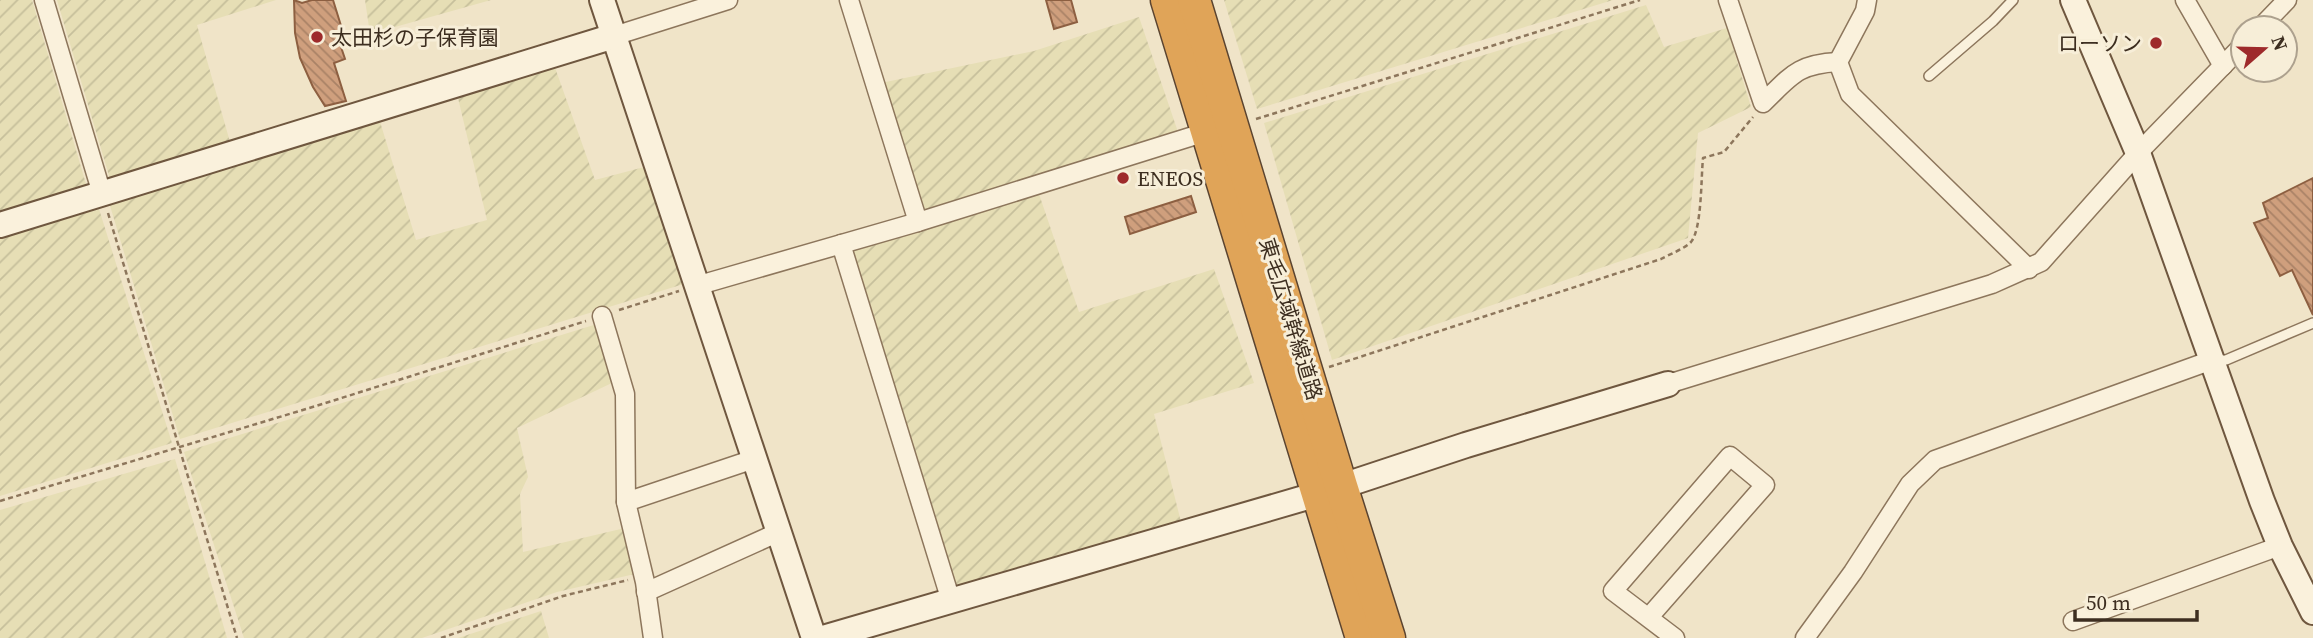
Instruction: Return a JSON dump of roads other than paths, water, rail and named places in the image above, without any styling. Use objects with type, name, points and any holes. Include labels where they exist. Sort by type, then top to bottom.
[{"type":"highway","name":"東毛広域幹線道路","points":[[1167,0],[1219,129],[1307,374],[1329,490],[1362,638]]},
{"type":"highway","name":"東毛広域幹線道路","points":[[1194,0],[1219,129],[1329,490],[1389,638]]},
{"type":"street","points":[[44,0],[102,194]]},
{"type":"street","points":[[602,0],[814,638]]},
{"type":"street","points":[[0,225],[728,0]]},
{"type":"street","points":[[849,0],[918,222]]},
{"type":"street","points":[[1728,0],[1763,103],[1794,72],[1812,63],[1838,62]]},
{"type":"street","points":[[1867,0],[1865,11],[1838,62],[1850,94],[2029,269]]},
{"type":"street","points":[[2073,0],[2138,153],[2280,546],[2313,612]]},
{"type":"street","points":[[2185,0],[2223,66]]},
{"type":"street","points":[[2274,14],[2287,0]]},
{"type":"street","points":[[823,638],[1329,490],[1466,444],[1993,284],[2041,262],[2138,153],[2229,60]]},
{"type":"street","points":[[696,286],[918,222],[1219,129]]},
{"type":"street","points":[[841,244],[951,601]]},
{"type":"street","points":[[602,316],[625,394],[626,502],[645,584],[653,638]]},
{"type":"street","points":[[1805,638],[1853,572],[1910,484],[1935,460],[2211,360]]},
{"type":"street","points":[[1648,617],[1765,485],[1730,456],[1614,591],[1675,638]]},
{"type":"street","points":[[626,502],[754,459]]},
{"type":"street","points":[[645,584],[779,532]]},
{"type":"street","points":[[2073,621],[2280,546]]},
{"type":"lane","points":[[1929,76],[1993,21],[2012,0]]},
{"type":"lane","points":[[2211,360],[2226,360],[2313,323]]},
{"type":"place","name":"太田杉の子保育園","points":[[317,37]]},
{"type":"place","name":"ローソン","points":[[2156,43]]},
{"type":"place","name":"ENEOS","points":[[1123,178]]}]
